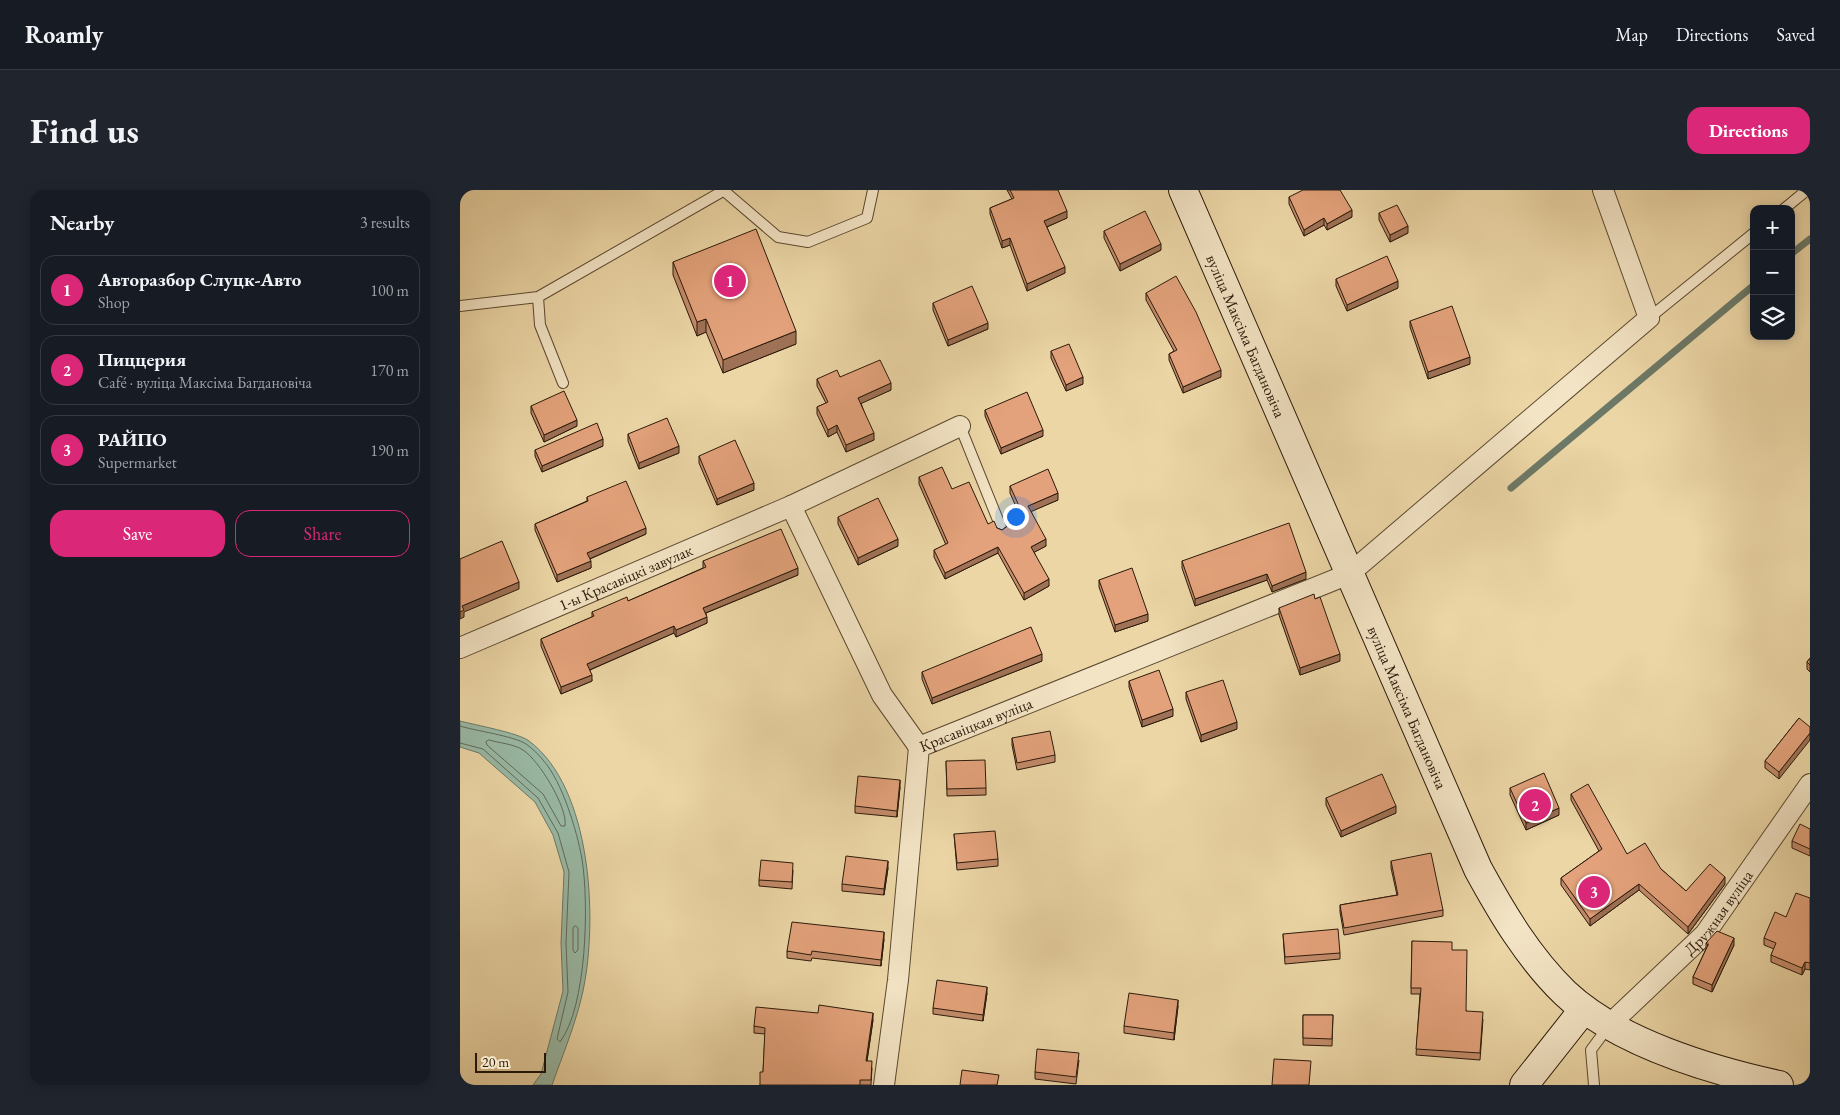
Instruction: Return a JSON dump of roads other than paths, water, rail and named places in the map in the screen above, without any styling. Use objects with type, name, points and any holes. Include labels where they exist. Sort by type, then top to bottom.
[{"type":"main road","name":"вуліца Максіма Багдановіча","points":[[1184,190],[1478,869],[1503,916],[1536,960],[1565,992],[1584,1009],[1608,1026],[1696,1062],[1779,1085]]},
{"type":"main road","points":[[1524,1085],[1555,1043],[1584,1009]]},
{"type":"street","points":[[1603,190],[1649,318]]},
{"type":"street","name":"Красавіцкая вуліца","points":[[884,1085],[898,980],[918,747],[1349,574],[1649,318]]},
{"type":"street","name":"1-ы Красавіцкі завулак","points":[[460,648],[791,506],[960,426]]},
{"type":"street","points":[[791,506],[882,695],[918,747]]},
{"type":"street","name":"Дружная вуліца","points":[[1608,1026],[1705,934],[1810,784]]},
{"type":"lane","points":[[460,306],[538,296],[723,190],[778,237],[808,242],[867,218],[873,190]]},
{"type":"lane","points":[[1789,205],[1807,190]]},
{"type":"lane","points":[[1649,318],[1750,236]]},
{"type":"lane","points":[[538,296],[540,325],[563,383]]},
{"type":"lane","points":[[960,426],[1002,530]]},
{"type":"lane","points":[[1594,1085],[1591,1050],[1608,1026]]},
{"type":"water","points":[[460,721],[507,732],[529,741],[550,762],[566,790],[578,822],[585,857],[589,893],[590,929],[588,962],[577,1015],[552,1085],[533,1085],[541,1074],[563,991],[561,943],[564,872],[553,835],[535,802],[479,753],[460,747]]},
{"type":"waterway","points":[[1795,251],[1810,239]]},
{"type":"waterway","points":[[1511,488],[1750,288]]},
{"type":"place","name":"Авторазбор Слуцк-Авто","points":[[730,281]]},
{"type":"place","name":"Пиццерия","points":[[1535,805]]},
{"type":"place","name":"РАЙПО","points":[[1594,892]]}]
